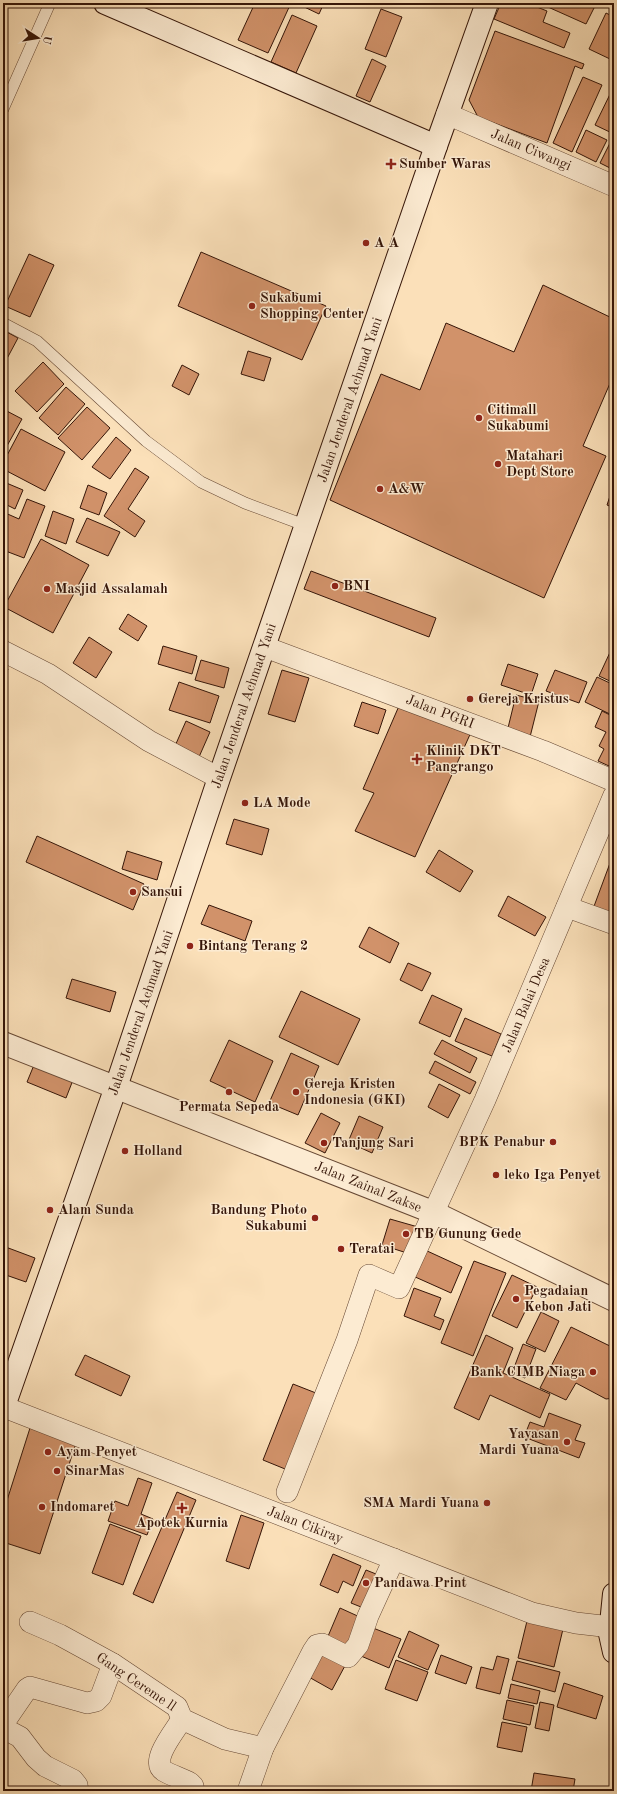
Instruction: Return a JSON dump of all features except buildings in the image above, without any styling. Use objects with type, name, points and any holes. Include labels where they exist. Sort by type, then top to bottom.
[{"type":"main road","points":[[104,3],[436,146]]},
{"type":"main road","name":"Jalan Jenderal Achmad Yani","points":[[3,1408],[116,1087],[436,146],[487,3]]},
{"type":"main road","name":"Jalan Zainal Zakse","points":[[3,1043],[435,1213],[614,1300]]},
{"type":"main road","points":[[613,1635],[614,1594]]},
{"type":"street","name":"Jalan Ciwangi","points":[[447,114],[614,186]]},
{"type":"street","name":"Jalan PGRI","points":[[265,646],[543,751],[614,781]]},
{"type":"street","points":[[3,651],[48,674],[149,741],[220,778]]},
{"type":"street","name":"Jalan Balai Desa","points":[[287,1492],[344,1347],[369,1275],[399,1288],[486,1100],[614,795]]},
{"type":"street","points":[[567,907],[614,924]]},
{"type":"street","name":"Jalan Cikiray","points":[[3,1408],[532,1613],[576,1623],[613,1635]]},
{"type":"street","points":[[248,1791],[263,1748],[317,1645],[322,1644],[348,1657],[358,1645],[368,1616],[394,1559]]},
{"type":"street","name":"Gang Cereme ll","points":[[30,1622],[60,1635],[113,1664],[177,1707],[182,1719],[225,1739],[263,1748]]},
{"type":"street","points":[[3,1724],[27,1689],[30,1687],[87,1703],[96,1701],[101,1696],[113,1664]]},
{"type":"street","points":[[182,1719],[161,1753],[159,1762],[163,1770],[190,1783],[193,1786],[194,1791]]},
{"type":"street","points":[[3,1728],[20,1737],[36,1758],[45,1766],[73,1780],[77,1785],[78,1791]]},
{"type":"lane","points":[[3,108],[50,3]]},
{"type":"lane","points":[[3,323],[37,341],[146,441],[196,478],[220,492],[244,503],[307,526]]},
{"type":"place","name":"Sumber Waras","points":[[391,164]]},
{"type":"place","name":"A A","points":[[366,243]]},
{"type":"place","name":"Sukabumi Shopping Center","points":[[252,306]]},
{"type":"place","name":"Citimall Sukabumi","points":[[479,418]]},
{"type":"place","name":"Matahari Dept Store","points":[[498,464]]},
{"type":"place","name":"A&W","points":[[380,489]]},
{"type":"place","name":"BNI","points":[[335,586]]},
{"type":"place","name":"Masjid Assalamah","points":[[47,589]]},
{"type":"place","name":"Gereja Kristus","points":[[470,699]]},
{"type":"place","name":"Klinik DKT Pangrango","points":[[417,759]]},
{"type":"place","name":"LA Mode","points":[[245,803]]},
{"type":"place","name":"Sansui","points":[[133,892]]},
{"type":"place","name":"Bintang Terang 2","points":[[190,946]]},
{"type":"place","name":"Permata Sepeda","points":[[229,1092]]},
{"type":"place","name":"Gereja Kristen Indonesia (GKI)","points":[[296,1092]]},
{"type":"place","name":"BPK Penabur","points":[[553,1142]]},
{"type":"place","name":"Tanjung Sari","points":[[324,1143]]},
{"type":"place","name":"Holland","points":[[125,1151]]},
{"type":"place","name":"leko Iga Penyet","points":[[496,1175]]},
{"type":"place","name":"Alam Sunda","points":[[50,1210]]},
{"type":"place","name":"Bandung Photo Sukabumi","points":[[315,1218]]},
{"type":"place","name":"TB Gunung Gede","points":[[406,1234]]},
{"type":"place","name":"Teratai","points":[[341,1249]]},
{"type":"place","name":"Pegadaian Kebon Jati","points":[[516,1299]]},
{"type":"place","name":"Bank CIMB Niaga","points":[[593,1372]]},
{"type":"place","name":"Yayasan Mardi Yuana","points":[[567,1442]]},
{"type":"place","name":"Ayam Penyet","points":[[48,1452]]},
{"type":"place","name":"SinarMas","points":[[57,1471]]},
{"type":"place","name":"SMA Mardi Yuana","points":[[487,1503]]},
{"type":"place","name":"Indomaret","points":[[42,1507]]},
{"type":"place","name":"Apotek Kurnia","points":[[182,1508]]},
{"type":"place","name":"Pandawa Print","points":[[366,1583]]}]
